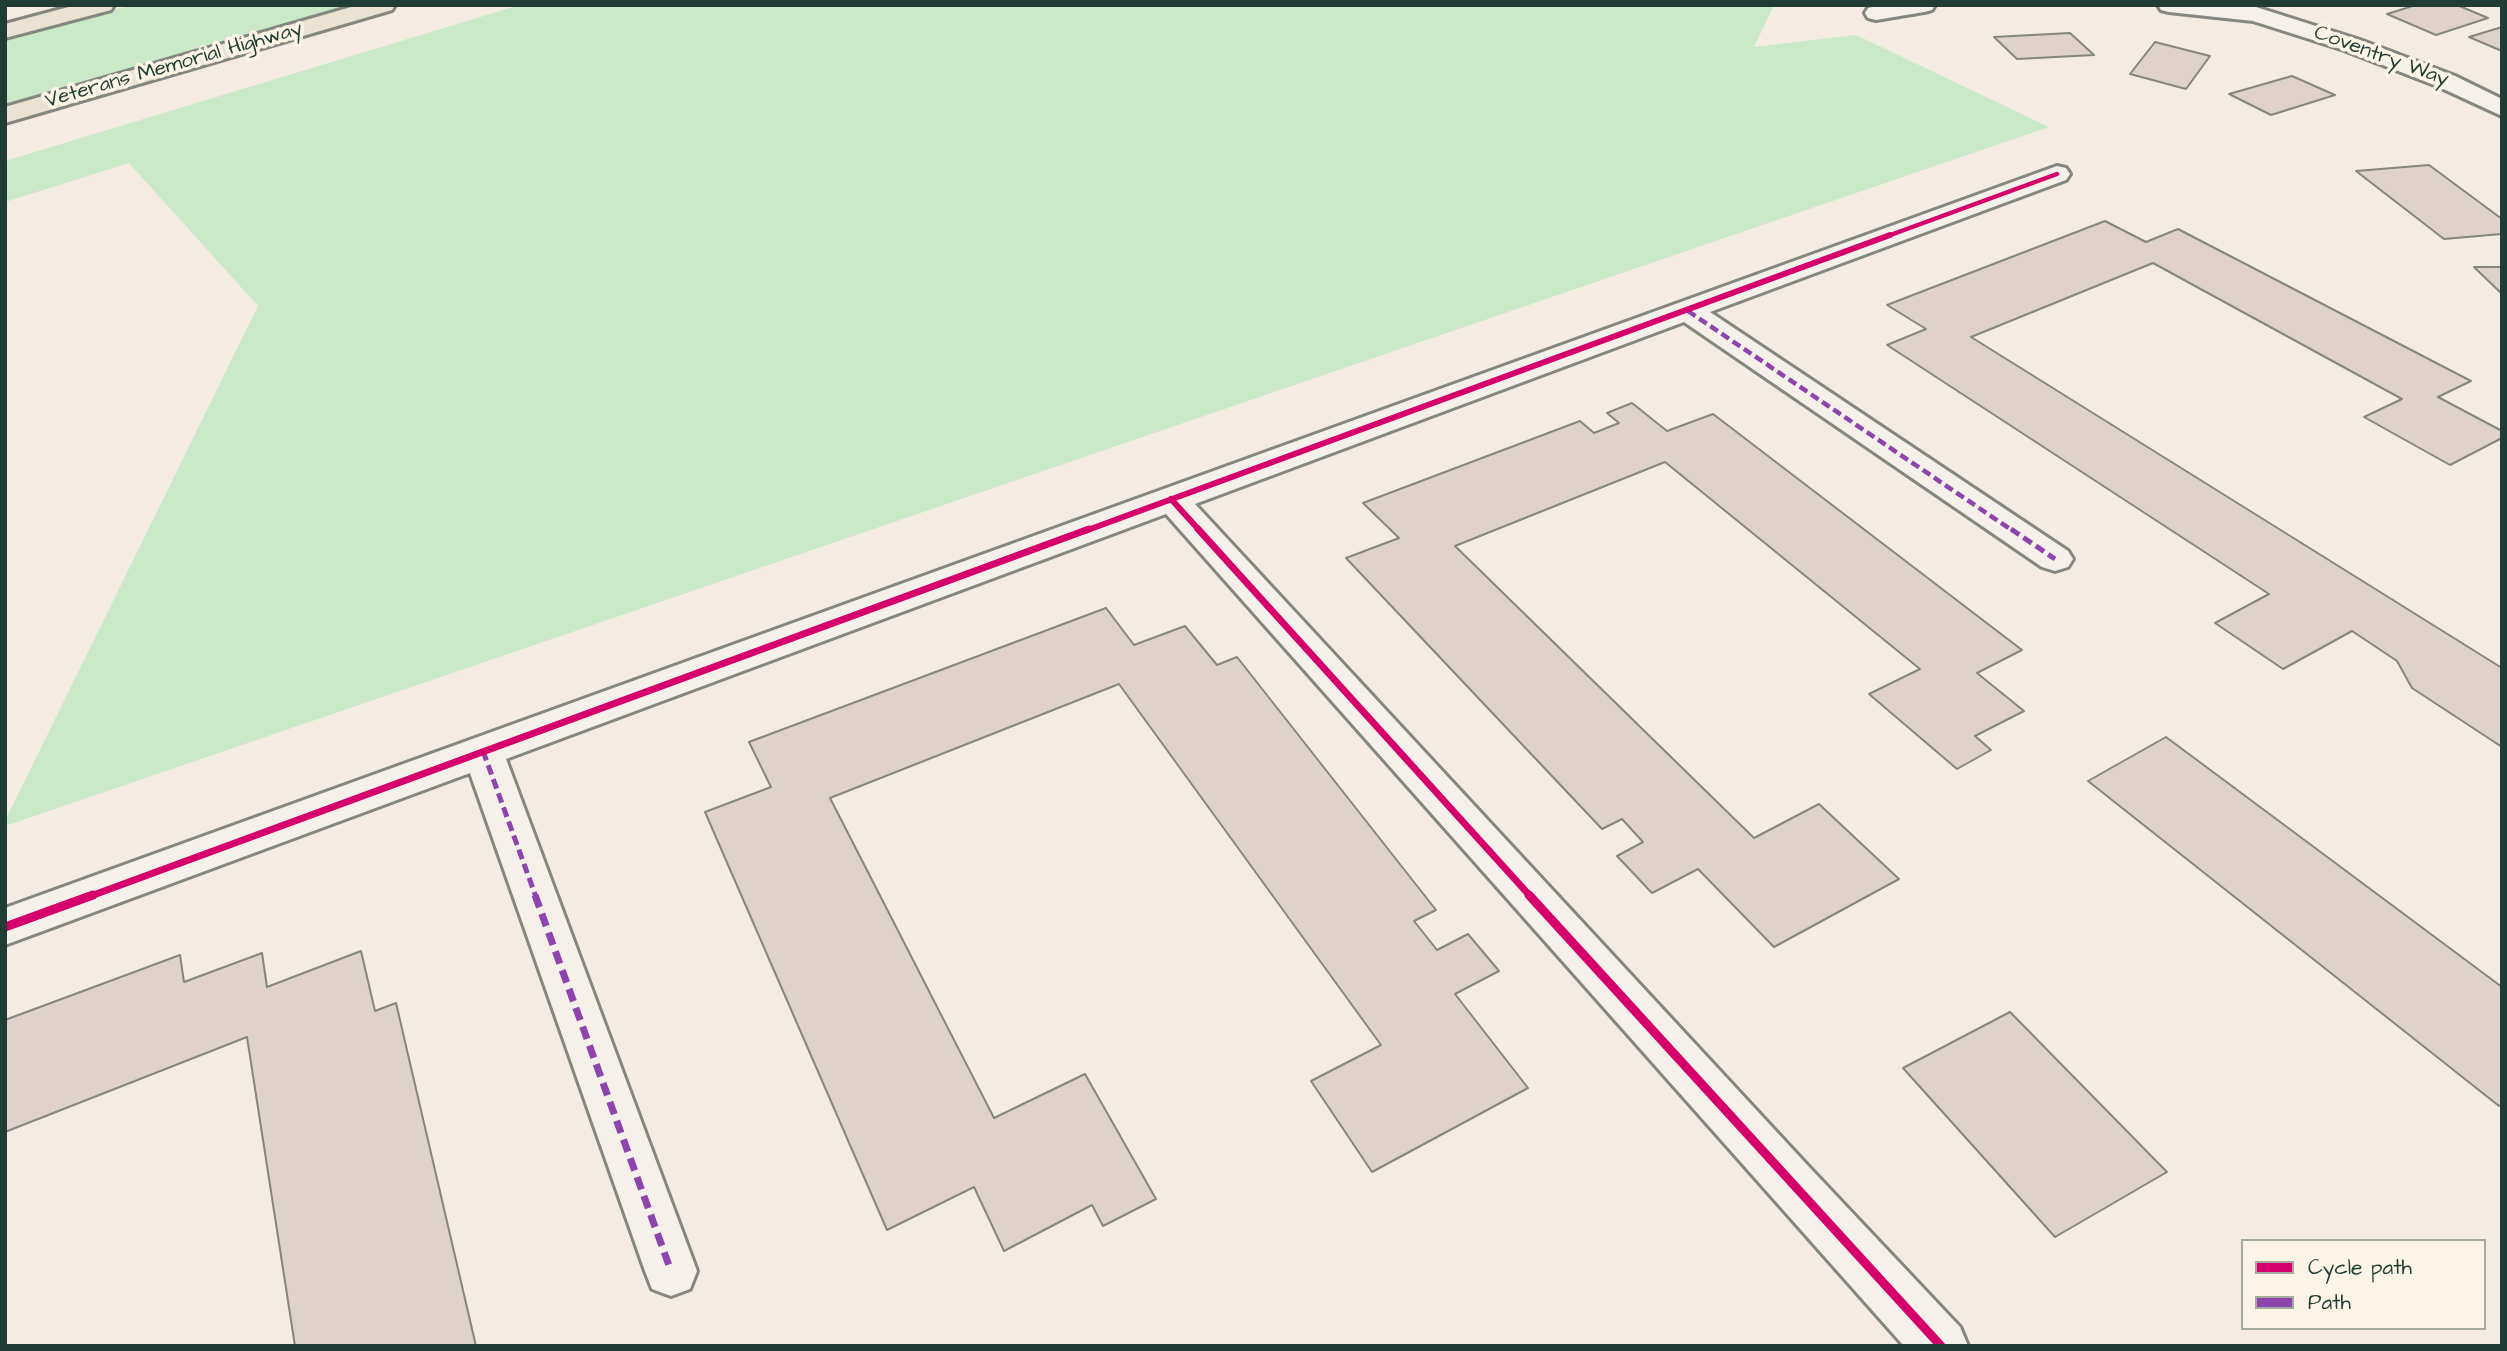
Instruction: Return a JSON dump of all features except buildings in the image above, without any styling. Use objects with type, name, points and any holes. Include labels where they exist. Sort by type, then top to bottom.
[{"type":"highway","points":[[5,31],[103,5]]},
{"type":"highway","name":"Veterans Memorial Highway","points":[[5,115],[384,5]]},
{"type":"street","points":[[1876,12],[1924,5]]},
{"type":"street","name":"Coventry Way","points":[[2169,5],[2255,9],[2446,80],[2502,109]]},
{"type":"street","points":[[5,927],[2057,174]]},
{"type":"street","points":[[1688,311],[2055,559]]},
{"type":"street","points":[[1171,499],[1941,1346]]},
{"type":"street","points":[[483,751],[671,1271]]},
{"type":"green space","points":[[132,5],[351,5],[5,104],[5,39]]},
{"type":"green space","points":[[520,5],[1774,5],[1754,47],[1856,35],[2049,127],[5,826],[5,821],[258,306],[129,163],[5,202],[5,161]]},
{"type":"marked path","points":[[1688,311],[2055,559]]},
{"type":"marked path","points":[[483,751],[671,1271]]},
{"type":"cycle path","points":[[5,927],[2057,174]]},
{"type":"cycle path","points":[[1171,499],[1941,1346]]}]
